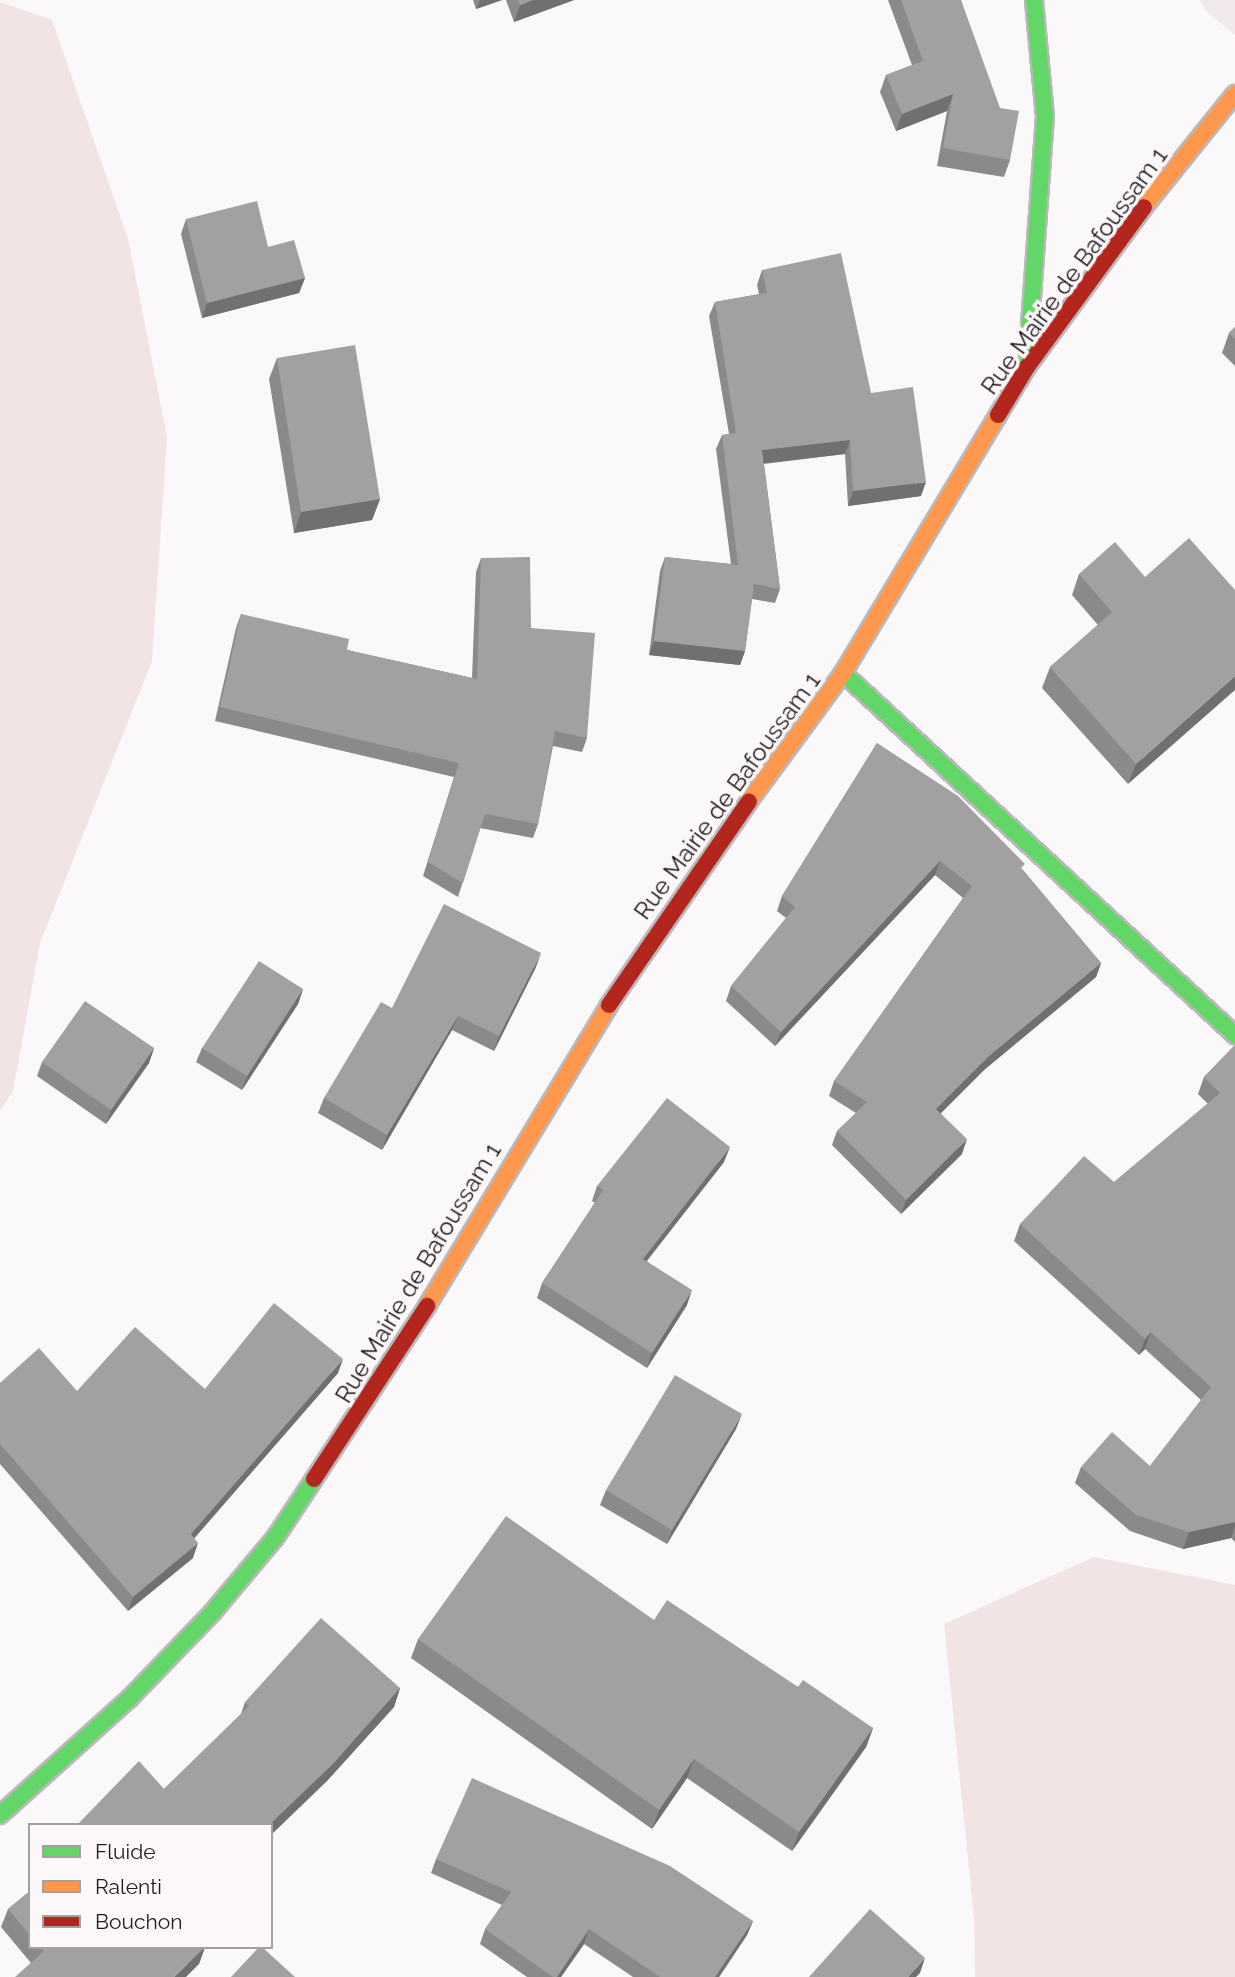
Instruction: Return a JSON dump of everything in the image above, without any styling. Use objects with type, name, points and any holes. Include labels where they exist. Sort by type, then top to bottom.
[{"type":"street","points":[[1027,367],[1045,117],[1034,0]]},
{"type":"street","name":"Rue Mairie de Bafoussam 1","points":[[0,1815],[129,1699],[275,1538],[448,1274],[614,997],[713,849],[843,673],[1027,367],[1141,210],[1235,94]]},
{"type":"street","points":[[843,673],[1235,1035]]},
{"type":"shaded area","points":[[1199,0],[1235,0],[1235,35],[1208,13]]},
{"type":"shaded area","points":[[0,2],[52,20],[128,239],[167,437],[152,661],[40,943],[13,1091],[0,1111]]},
{"type":"shaded area","points":[[1094,1557],[1235,1585],[1235,1977],[975,1977],[974,1918],[944,1624]]},
{"type":"building","points":[[518,0],[533,0],[520,5]]},
{"type":"building","points":[[901,0],[961,0],[1000,108],[1019,111],[1010,160],[943,148],[953,94],[902,114],[886,75],[923,61]]},
{"type":"building","points":[[257,201],[268,247],[294,240],[305,278],[207,303],[186,219]]},
{"type":"building","points":[[841,253],[871,393],[913,387],[926,482],[853,491],[850,440],[762,450],[780,589],[754,584],[745,651],[654,641],[665,557],[738,565],[722,435],[736,433],[715,302],[767,293],[762,270]]},
{"type":"building","points":[[1235,327],[1235,339],[1229,333]]},
{"type":"building","points":[[355,345],[380,499],[301,512],[277,358]]},
{"type":"building","points":[[1189,538],[1235,590],[1235,676],[1136,764],[1050,667],[1112,612],[1079,574],[1115,542],[1145,577]]},
{"type":"building","points":[[530,557],[531,628],[595,633],[587,738],[555,731],[538,824],[485,814],[463,883],[428,862],[459,763],[220,707],[241,614],[349,639],[347,650],[477,679],[481,558]]},
{"type":"building","points":[[877,743],[958,796],[1025,864],[1021,868],[1101,963],[989,1056],[936,1109],[967,1139],[906,1200],[837,1131],[867,1102],[834,1081],[972,886],[940,861],[781,1032],[731,986],[795,907],[782,896]]},
{"type":"building","points":[[444,904],[541,953],[499,1036],[458,1016],[387,1135],[324,1098],[381,1002],[392,1008]]},
{"type":"building","points":[[259,961],[303,989],[247,1076],[202,1048]]},
{"type":"building","points":[[85,1001],[154,1048],[111,1110],[42,1062]]},
{"type":"building","points":[[1235,1045],[1235,1522],[1189,1532],[1136,1515],[1081,1467],[1112,1432],[1150,1466],[1211,1387],[1151,1332],[1145,1339],[1020,1224],[1084,1156],[1114,1182],[1220,1093],[1204,1077]]},
{"type":"building","points":[[667,1098],[730,1147],[643,1259],[692,1290],[652,1353],[542,1283],[603,1190],[597,1186]]},
{"type":"building","points":[[274,1303],[343,1359],[191,1534],[198,1543],[133,1597],[0,1444],[0,1383],[39,1348],[77,1391],[135,1327],[205,1389]]},
{"type":"building","points":[[675,1375],[742,1414],[672,1530],[606,1490]]},
{"type":"building","points":[[506,1516],[654,1620],[667,1600],[798,1687],[803,1680],[873,1728],[799,1832],[694,1759],[659,1810],[418,1639]]},
{"type":"building","points":[[321,1618],[400,1688],[333,1764],[271,1823],[79,1823],[139,1761],[164,1789],[249,1706],[245,1702]]},
{"type":"building","points":[[472,1778],[670,1866],[753,1921],[715,1977],[660,1977],[589,1929],[557,1977],[553,1977],[485,1929],[511,1892],[436,1859]]},
{"type":"building","points":[[28,1893],[28,1933],[8,1909]]},
{"type":"building","points":[[870,1909],[925,1958],[908,1977],[809,1977]]},
{"type":"building","points":[[42,1949],[203,1949],[174,1977],[15,1977],[44,1951]]},
{"type":"building","points":[[257,1949],[264,1949],[295,1977],[231,1977]]},
{"type":"traffic: fast","points":[[1027,367],[1045,117],[1034,0]]},
{"type":"traffic: fast","points":[[843,673],[1235,1035]]},
{"type":"traffic: fast","points":[[0,1815],[129,1699],[212,1613],[275,1538],[314,1479]]},
{"type":"traffic: slow","points":[[1144,207],[1235,94]]},
{"type":"traffic: slow","points":[[749,801],[843,673],[998,415]]},
{"type":"traffic: slow","points":[[427,1306],[609,1005]]},
{"type":"traffic: jam","points":[[998,415],[1027,367],[1144,207]]},
{"type":"traffic: jam","points":[[609,1005],[749,801]]},
{"type":"traffic: jam","points":[[314,1479],[427,1306]]}]
